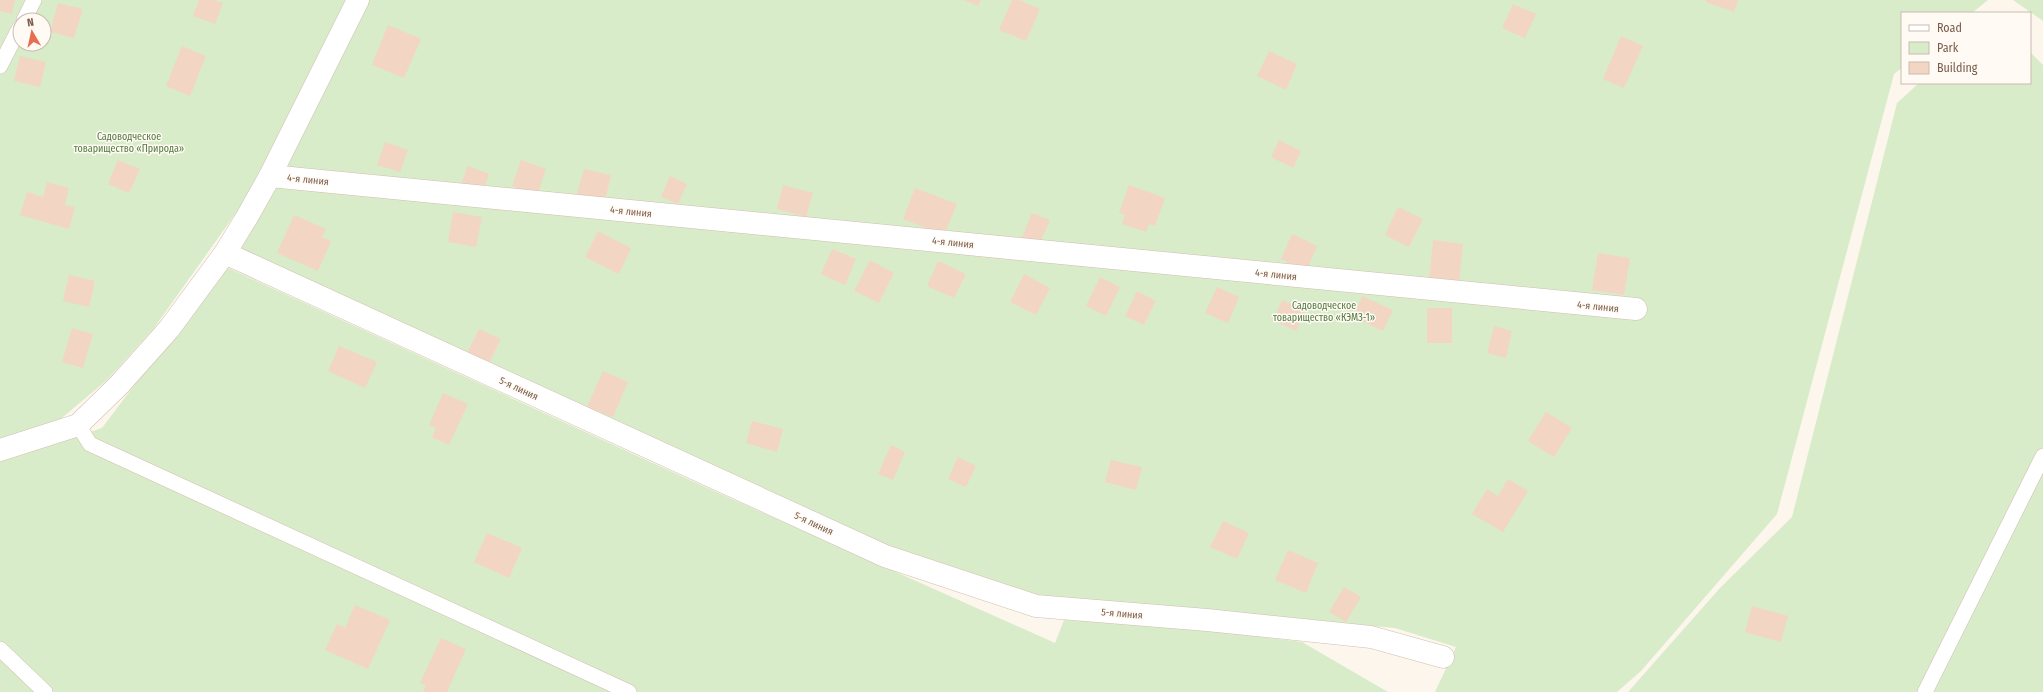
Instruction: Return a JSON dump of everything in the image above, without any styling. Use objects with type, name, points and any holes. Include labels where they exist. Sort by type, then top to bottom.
[{"type":"street","points":[[0,450],[78,425],[119,385],[169,328],[225,253],[270,176],[358,0]]},
{"type":"street","name":"4-я линия","points":[[270,176],[1636,309]]},
{"type":"street","name":"5-я линия","points":[[225,253],[885,556],[1028,604],[1036,606],[1215,621],[1371,637],[1443,657]]},
{"type":"lane","points":[[28,12],[34,0]]},
{"type":"lane","points":[[0,66],[12,43]]},
{"type":"lane","points":[[78,425],[90,444],[629,692]]},
{"type":"lane","points":[[1925,692],[2043,456]]},
{"type":"lane","points":[[0,649],[44,692]]},
{"type":"green space","name":"Садоводческое товарищество «Природа»","points":[[0,0],[346,0],[253,189],[154,328],[107,380],[57,422],[0,439]]},
{"type":"green space","name":"Садоводческое товарищество «КЭМЗ-1»","points":[[365,0],[1988,0],[1973,12],[1901,12],[1901,69],[1894,74],[1777,514],[1641,671],[1617,692],[1435,692],[1456,647],[1395,628],[1033,597],[904,557],[239,251]]},
{"type":"green space","points":[[2013,0],[2043,0],[2043,21]]},
{"type":"green space","points":[[2031,53],[2043,65],[2043,692],[1628,692],[1720,588],[1792,517],[1897,103],[1918,84],[2031,84]]},
{"type":"green space","points":[[224,266],[703,486],[1055,643],[1064,620],[1162,625],[1302,642],[1388,692],[0,692],[0,462],[102,428]]},
{"type":"building","points":[[0,0],[15,0],[12,14],[0,11]]},
{"type":"building","points":[[199,0],[214,0],[223,3],[215,24],[193,16]]},
{"type":"building","points":[[964,0],[981,0],[978,6]]},
{"type":"building","points":[[1012,0],[1019,0],[1040,9],[1026,41],[999,30]]},
{"type":"building","points":[[1706,0],[1738,0],[1734,12],[1706,2]]},
{"type":"building","points":[[58,3],[83,9],[74,38],[52,32],[52,25]]},
{"type":"building","points":[[1513,4],[1536,14],[1525,38],[1502,28]]},
{"type":"building","points":[[388,25],[421,39],[404,78],[372,65]]},
{"type":"building","points":[[1621,36],[1643,46],[1624,88],[1603,79]]},
{"type":"building","points":[[182,46],[206,56],[190,96],[166,86]]},
{"type":"building","points":[[1269,51],[1297,64],[1286,90],[1257,76]]},
{"type":"building","points":[[20,56],[46,62],[40,87],[14,81]]},
{"type":"building","points":[[1279,140],[1301,151],[1293,168],[1271,157]]},
{"type":"building","points":[[385,142],[408,150],[400,172],[377,165]]},
{"type":"building","points":[[118,160],[140,169],[129,193],[108,184]]},
{"type":"building","points":[[521,160],[546,169],[537,195],[512,186]]},
{"type":"building","points":[[468,166],[489,174],[482,192],[461,184]]},
{"type":"building","points":[[584,169],[611,175],[605,200],[577,194]]},
{"type":"building","points":[[670,176],[687,184],[678,204],[661,197]]},
{"type":"building","points":[[47,182],[69,188],[65,205],[75,207],[69,229],[20,215],[27,192],[43,197]]},
{"type":"building","points":[[783,185],[813,193],[806,217],[777,209]]},
{"type":"building","points":[[1129,185],[1165,198],[1155,226],[1149,224],[1146,232],[1122,224],[1125,215],[1119,213]]},
{"type":"building","points":[[915,188],[957,204],[944,235],[903,219]]},
{"type":"building","points":[[1398,207],[1423,219],[1409,247],[1385,235]]},
{"type":"building","points":[[453,212],[482,217],[476,247],[448,242]]},
{"type":"building","points":[[1032,213],[1050,220],[1038,247],[1021,240]]},
{"type":"building","points":[[294,215],[326,229],[322,237],[331,241],[318,271],[277,253]]},
{"type":"building","points":[[598,231],[631,248],[619,274],[585,257]]},
{"type":"building","points":[[1292,234],[1317,246],[1306,271],[1281,259]]},
{"type":"building","points":[[1433,240],[1463,244],[1459,283],[1429,280]]},
{"type":"building","points":[[832,249],[856,259],[845,285],[821,274]]},
{"type":"building","points":[[1598,253],[1630,258],[1624,295],[1592,290]]},
{"type":"building","points":[[870,260],[894,273],[879,303],[854,291]]},
{"type":"building","points":[[938,261],[966,274],[954,298],[927,286]]},
{"type":"building","points":[[1024,274],[1050,288],[1036,315],[1010,302]]},
{"type":"building","points":[[69,275],[95,281],[89,307],[63,301]]},
{"type":"building","points":[[1100,277],[1120,287],[1106,316],[1086,306]]},
{"type":"building","points":[[1217,287],[1239,297],[1228,323],[1205,313]]},
{"type":"building","points":[[1137,291],[1156,301],[1144,325],[1125,316]]},
{"type":"building","points":[[1362,296],[1393,310],[1383,331],[1353,317]]},
{"type":"building","points":[[1282,300],[1305,311],[1296,331],[1273,320]]},
{"type":"building","points":[[1427,308],[1452,308],[1452,343],[1427,343]]},
{"type":"building","points":[[1494,326],[1512,331],[1506,358],[1487,353]]},
{"type":"building","points":[[72,328],[93,334],[83,368],[62,362]]},
{"type":"building","points":[[479,329],[501,339],[489,363],[467,353]]},
{"type":"building","points":[[339,346],[377,362],[365,388],[328,371]]},
{"type":"building","points":[[603,371],[628,382],[613,417],[587,407]]},
{"type":"building","points":[[443,393],[468,404],[449,445],[432,437],[436,428],[429,425]]},
{"type":"building","points":[[1546,412],[1572,428],[1554,457],[1528,441]]},
{"type":"building","points":[[752,421],[783,429],[777,452],[746,443]]},
{"type":"building","points":[[891,445],[905,452],[893,480],[878,474]]},
{"type":"building","points":[[958,457],[976,466],[966,487],[948,479]]},
{"type":"building","points":[[1111,460],[1142,467],[1136,490],[1105,482]]},
{"type":"building","points":[[1508,479],[1528,491],[1503,532],[1472,514],[1487,489],[1498,496]]},
{"type":"building","points":[[1223,521],[1249,533],[1237,559],[1210,547]]},
{"type":"building","points":[[487,533],[522,548],[509,578],[474,562]]},
{"type":"building","points":[[1288,550],[1318,563],[1306,593],[1275,580]]},
{"type":"building","points":[[1344,587],[1361,597],[1346,622],[1329,612]]},
{"type":"building","points":[[355,605],[390,620],[368,669],[325,650],[337,624],[345,628]]},
{"type":"building","points":[[1752,606],[1788,616],[1781,642],[1745,632]]},
{"type":"building","points":[[441,638],[466,649],[447,692],[423,692],[426,685],[420,683]]}]
